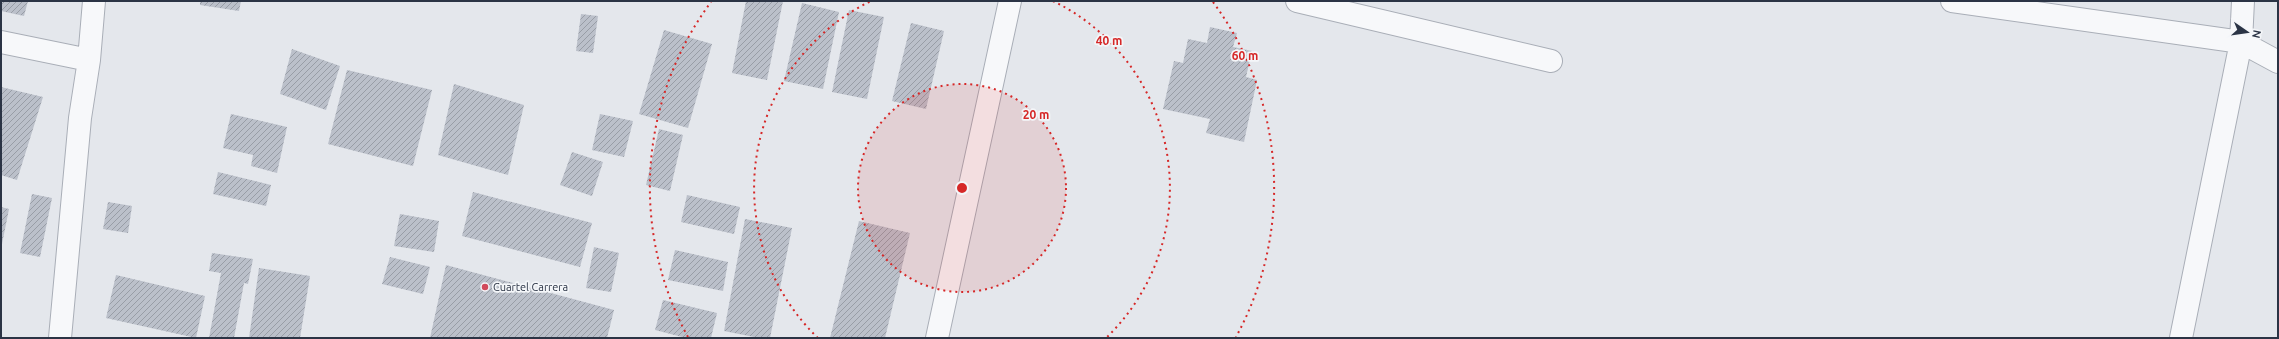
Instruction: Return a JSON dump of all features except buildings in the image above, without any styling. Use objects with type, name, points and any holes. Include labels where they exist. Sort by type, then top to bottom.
[{"type":"street","points":[[60,338],[80,118],[89,60],[94,1]]},
{"type":"street","points":[[937,338],[1010,1]]},
{"type":"street","points":[[1297,1],[1551,60]]},
{"type":"street","points":[[1952,1],[2241,42],[2278,62]]},
{"type":"street","points":[[2180,338],[2241,42],[2243,1]]},
{"type":"street","points":[[1,42],[89,60]]},
{"type":"place","name":"Cuartel Carrera","points":[[485,287]]}]
